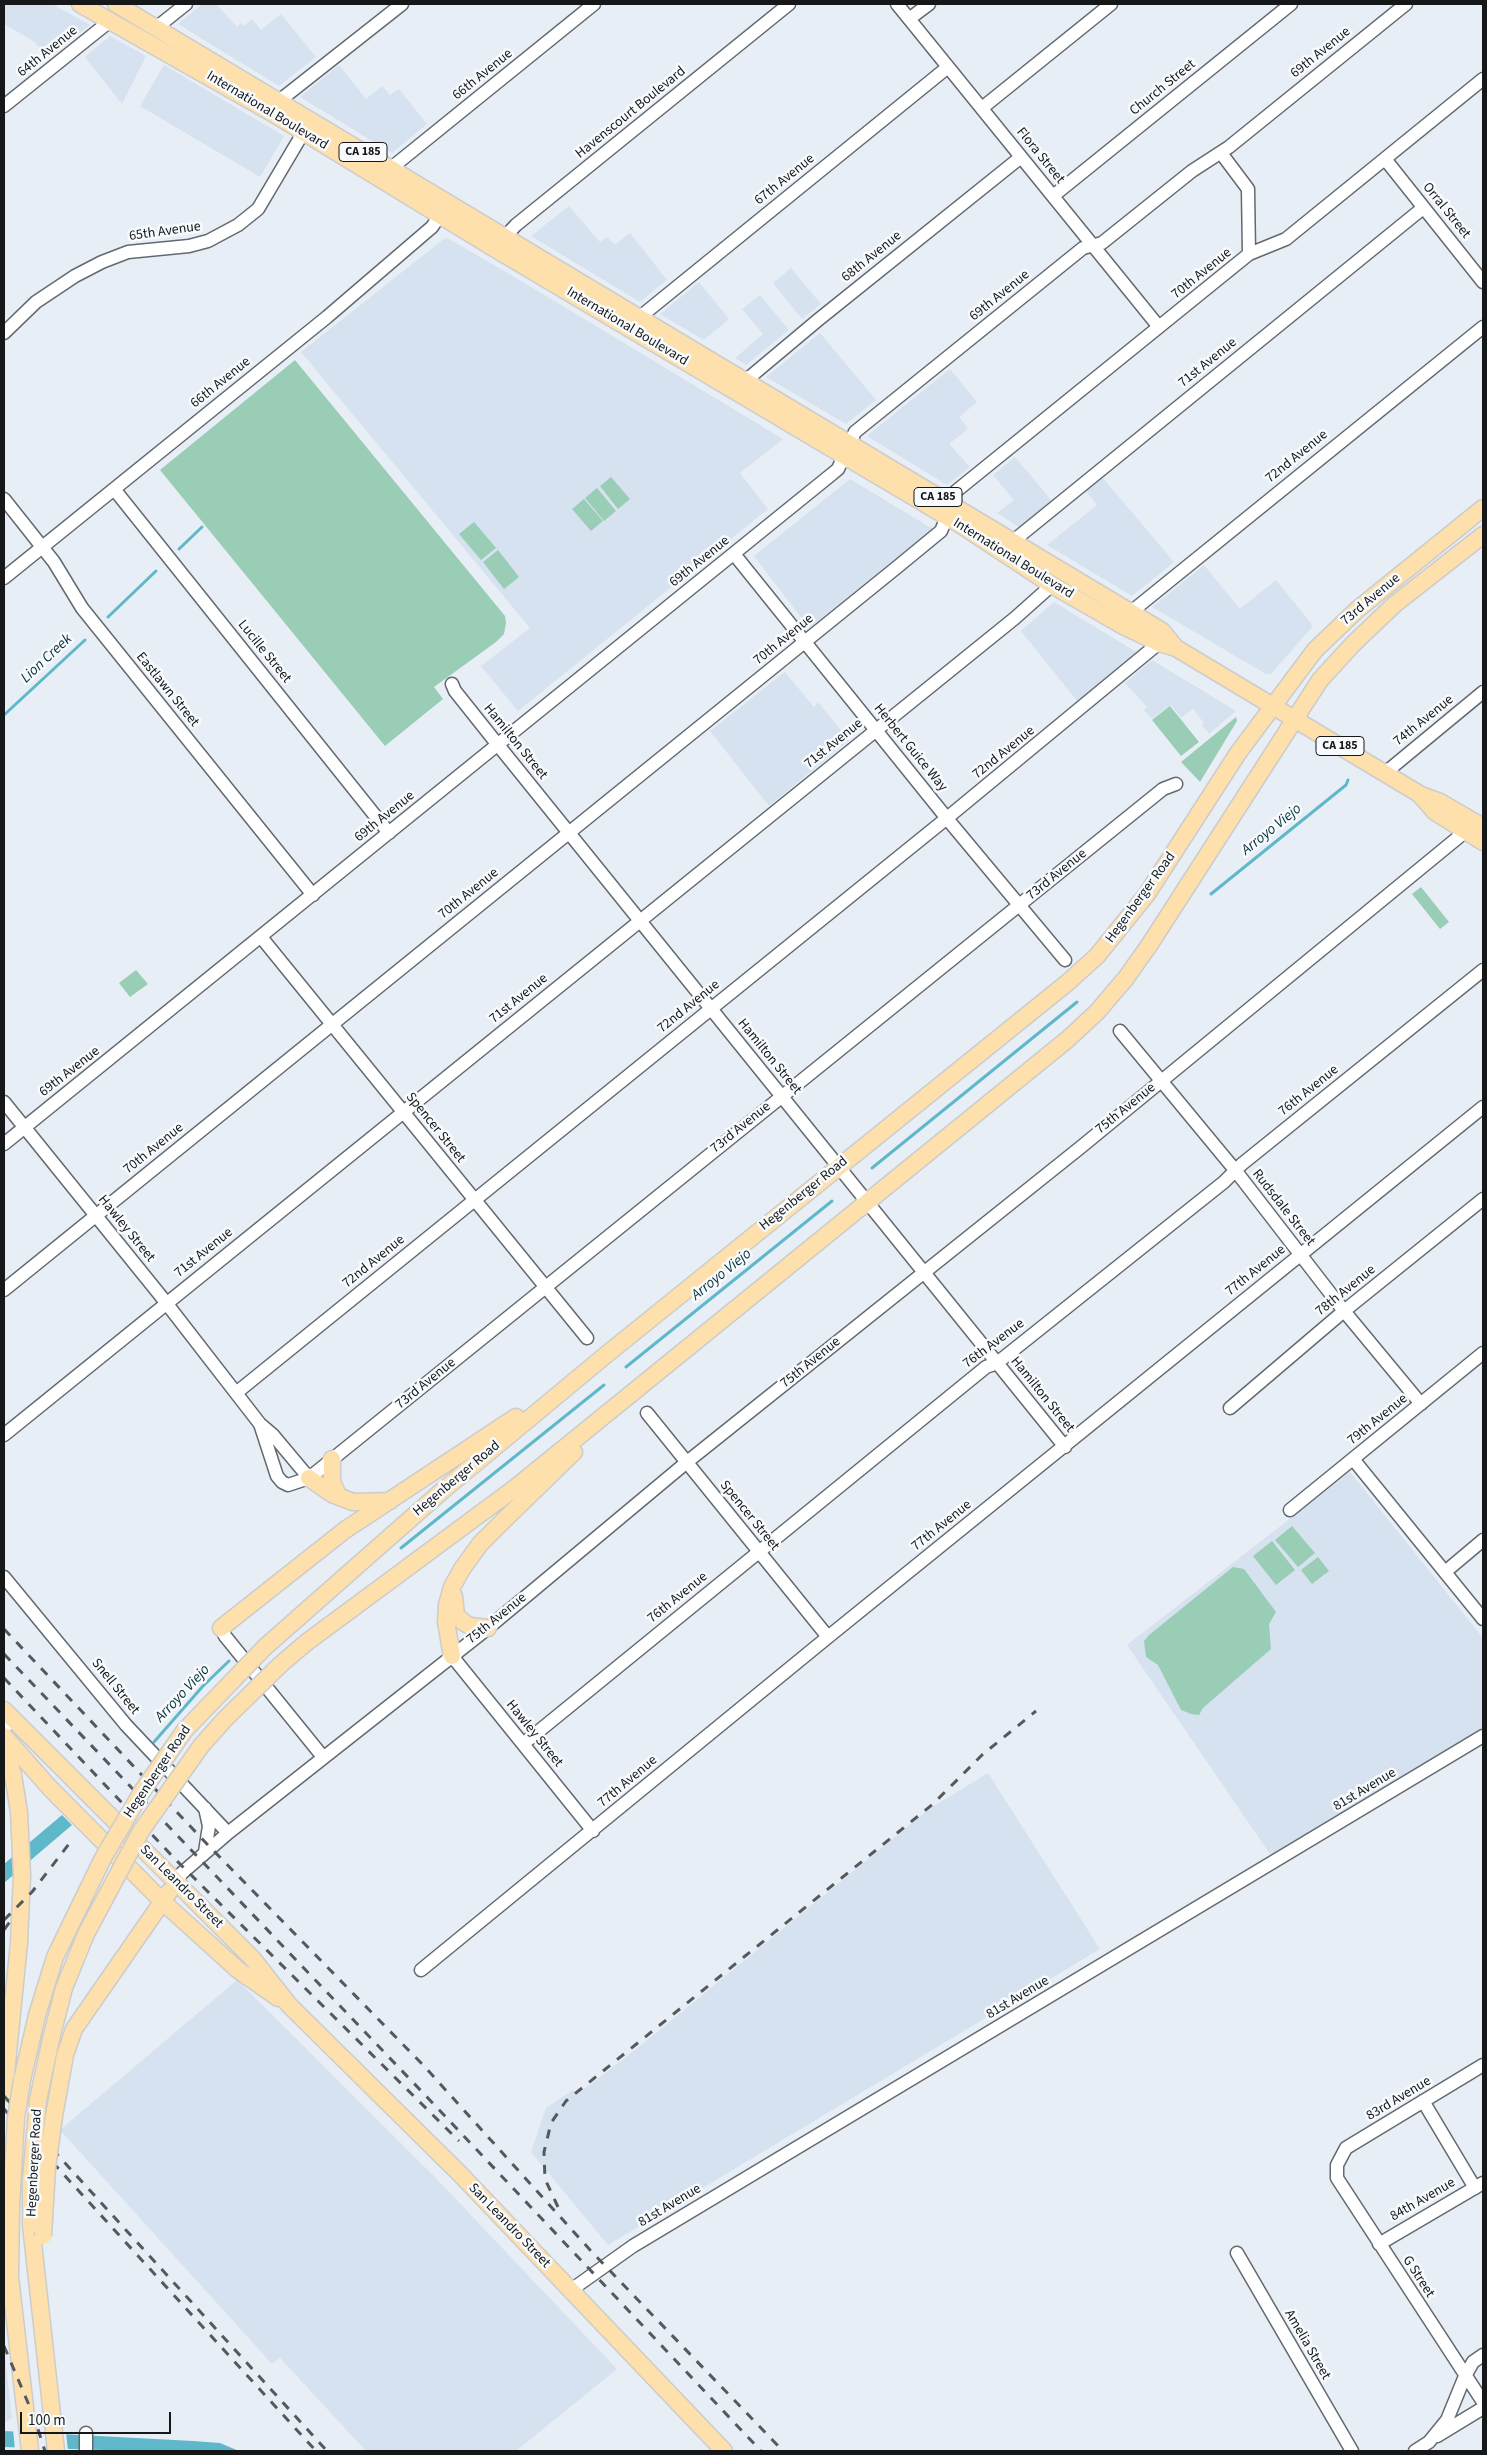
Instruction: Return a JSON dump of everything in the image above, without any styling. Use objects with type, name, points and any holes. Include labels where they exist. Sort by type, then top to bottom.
[{"type":"main road","name":"International Boulevard","points":[[80,4],[222,84],[303,133],[444,209],[948,510],[1012,542],[1162,632],[1176,648]]},
{"type":"main road","name":"International Boulevard","points":[[116,4],[390,169],[444,209]]},
{"type":"main road","name":"International Boulevard","points":[[499,242],[640,317],[744,382],[847,450]]},
{"type":"main road","name":"73rd Avenue","points":[[1272,706],[1300,669],[1332,632],[1483,508]]},
{"type":"main road","name":"International Boulevard","points":[[948,510],[1052,585],[1125,627],[1159,643],[1176,648],[1420,795],[1440,802],[1483,827]]},
{"type":"main road","name":"73rd Avenue","points":[[1294,719],[1320,680],[1354,643],[1396,604],[1483,535]]},
{"type":"main road","name":"Hegenberger Road","points":[[30,2451],[10,2277],[11,2206],[15,2138],[22,2080],[37,2015],[55,1956],[103,1858],[143,1790],[185,1730],[265,1647],[442,1491],[838,1166],[1068,982],[1097,956],[1147,894],[1238,753],[1272,706]]},
{"type":"main road","name":"Hegenberger Road","points":[[56,2451],[40,2301],[37,2230],[31,2180],[38,2100],[64,1988],[86,1934],[141,1832],[202,1746],[225,1719],[280,1665],[307,1642],[515,1488],[1068,1039],[1097,1012],[1126,978],[1150,944],[1294,719]]},
{"type":"main road","name":"International Boulevard","points":[[1420,795],[1435,812],[1483,842]]},
{"type":"main road","points":[[222,1628],[345,1530],[393,1501],[603,1358]]},
{"type":"main road","points":[[452,1656],[446,1622],[447,1604],[452,1587],[462,1569],[480,1544],[631,1393]]},
{"type":"main road","points":[[332,1460],[332,1482],[339,1497]]},
{"type":"main road","points":[[309,1478],[339,1497],[353,1502],[393,1501]]},
{"type":"main road","points":[[452,1587],[456,1615],[470,1626],[488,1628]]},
{"type":"main road","name":"San Leandro Street","points":[[7,1719],[76,1783],[252,1958],[289,2005],[424,2138],[724,2451]]},
{"type":"main road","name":"San Leandro Street","points":[[4,1736],[37,1774],[163,1902],[238,1970],[289,2005]]},
{"type":"main road","points":[[4,1745],[13,1775],[22,1844],[22,1914],[5,2064],[4,2093]]},
{"type":"main road","points":[[19,1812],[23,1785],[37,1774],[49,1774],[76,1783]]},
{"type":"main road","name":"75th Avenue","points":[[37,2230],[65,2055],[74,2029],[175,1882]]},
{"type":"main road","points":[[4,2230],[10,2277]]},
{"type":"street","points":[[156,28],[186,4]]},
{"type":"street","points":[[279,101],[402,4]]},
{"type":"street","name":"66th Avenue","points":[[390,169],[594,4]]},
{"type":"street","name":"Havenscourt Boulevard","points":[[499,242],[789,4]]},
{"type":"street","name":"Flora Street","points":[[897,4],[1159,327]]},
{"type":"street","points":[[909,19],[928,4]]},
{"type":"street","points":[[982,108],[1112,4]]},
{"type":"street","name":"Church Street","points":[[1053,196],[1291,4]]},
{"type":"street","name":"69th Avenue","points":[[4,1144],[838,469],[855,432],[1083,248],[1102,243],[1192,172],[1221,153],[1406,4]]},
{"type":"street","name":"64th Avenue","points":[[4,106],[110,21]]},
{"type":"street","name":"67th Avenue","points":[[640,317],[948,67]]},
{"type":"street","name":"70th Avenue","points":[[4,1290],[936,535],[955,492],[1249,254],[1286,239],[1483,79]]},
{"type":"street","name":"65th Avenue","points":[[4,333],[36,302],[75,276],[102,262],[128,252],[189,246],[208,241],[238,225],[258,209],[303,133]]},
{"type":"street","points":[[1221,153],[1248,189],[1249,254]]},
{"type":"street","name":"68th Avenue","points":[[744,382],[1021,157]]},
{"type":"street","name":"Orral Street","points":[[1384,159],[1483,282]]},
{"type":"street","name":"71st Avenue","points":[[1012,542],[1424,208]]},
{"type":"street","name":"66th Avenue","points":[[4,578],[327,317],[432,226],[444,209]]},
{"type":"street","name":"72nd Avenue","points":[[1131,612],[1483,326]]},
{"type":"street","name":"Lucille Street","points":[[114,489],[389,833]]},
{"type":"street","name":"Eastlawn Street","points":[[4,499],[62,573],[82,608],[312,895]]},
{"type":"street","name":"Herbert Guice Way","points":[[734,554],[1018,906],[1064,960]]},
{"type":"street","name":"71st Avenue","points":[[4,1435],[876,730],[1052,585]]},
{"type":"street","name":"72nd Avenue","points":[[236,1393],[947,818],[1159,643]]},
{"type":"street","name":"Hamilton Street","points":[[452,684],[455,691],[710,1009],[1065,1447]]},
{"type":"street","name":"74th Avenue","points":[[1385,773],[1483,692]]},
{"type":"street","name":"73rd Avenue","points":[[309,1478],[1163,789],[1176,784]]},
{"type":"street","name":"75th Avenue","points":[[175,1882],[182,1873],[228,1833],[488,1628],[687,1462],[1161,1081],[1466,831]]},
{"type":"street","name":"Spencer Street","points":[[261,936],[586,1338]]},
{"type":"street","name":"76th Avenue","points":[[523,1744],[986,1367],[996,1363],[1224,1182],[1235,1170],[1483,970]]},
{"type":"street","name":"Rudsdale Street","points":[[1120,1031],[1235,1170],[1344,1311],[1422,1404]]},
{"type":"street","name":"Hawley Street","points":[[4,1102],[96,1215],[260,1424],[273,1435],[309,1478],[288,1485],[282,1482],[277,1476],[260,1424]]},
{"type":"street","name":"77th Avenue","points":[[421,1970],[828,1637],[1483,1107]]},
{"type":"street","name":"78th Avenue","points":[[1230,1408],[1344,1311],[1483,1199]]},
{"type":"street","name":"79th Avenue","points":[[1290,1510],[1483,1354]]},
{"type":"street","name":"Spencer Street","points":[[647,1413],[828,1637]]},
{"type":"street","points":[[1353,1459],[1483,1620]]},
{"type":"street","points":[[1445,1572],[1483,1540]]},
{"type":"street","name":"Snell Street","points":[[4,1577],[126,1724],[228,1833]]},
{"type":"street","points":[[222,1628],[225,1636],[323,1757]]},
{"type":"street","name":"Hawley Street","points":[[452,1656],[593,1831]]},
{"type":"street","name":"81st Avenue","points":[[570,2290],[633,2246],[1483,1736]]},
{"type":"street","points":[[205,1808],[209,1826],[205,1852]]},
{"type":"street","name":"83rd Avenue","points":[[1337,2165],[1346,2148],[1483,2065]]},
{"type":"street","points":[[1424,2101],[1479,2186]]},
{"type":"street","name":"G Street","points":[[1337,2165],[1337,2178],[1483,2402]]},
{"type":"street","name":"84th Avenue","points":[[1379,2244],[1479,2186]]},
{"type":"street","name":"Amelia Street","points":[[1237,2253],[1352,2451]]},
{"type":"street","points":[[1429,2442],[1447,2420],[1465,2376],[1473,2362],[1483,2355]]},
{"type":"street","points":[[1415,2451],[1483,2408]]},
{"type":"street","points":[[86,2433],[86,2451]]},
{"type":"shaded area","points":[[4,4],[52,4],[90,25],[48,58],[35,42],[4,24]]},
{"type":"shaded area","points":[[202,4],[216,4],[237,27],[241,23],[244,26],[252,19],[261,30],[281,14],[316,57],[279,86],[178,24]]},
{"type":"shaded area","points":[[110,36],[146,56],[122,104],[85,57]]},
{"type":"shaded area","points":[[164,65],[284,136],[260,177],[140,106]]},
{"type":"shaded area","points":[[339,65],[366,99],[382,86],[390,95],[399,89],[427,124],[392,153],[300,97]]},
{"type":"shaded area","points":[[569,206],[600,242],[607,237],[615,245],[630,233],[667,280],[640,302],[531,236]]},
{"type":"shaded area","points":[[445,238],[523,282],[783,439],[740,473],[768,509],[518,711],[481,666],[530,628],[301,352]]},
{"type":"shaded area","points":[[791,268],[821,304],[802,319],[773,283]]},
{"type":"shaded area","points":[[699,282],[729,319],[704,340],[660,314]]},
{"type":"shaded area","points":[[760,295],[789,330],[746,365],[735,358],[763,334],[742,309]]},
{"type":"shaded area","points":[[820,333],[876,400],[846,424],[766,377]]},
{"type":"shaded area","points":[[950,369],[977,402],[959,417],[968,429],[949,444],[970,467],[947,485],[867,436]]},
{"type":"shaded area","points":[[1015,457],[1053,502],[1020,528],[997,513],[1014,500],[993,475]]},
{"type":"shaded area","points":[[1102,477],[1174,562],[1132,596],[1047,545],[1097,505],[1085,490]]},
{"type":"shaded area","points":[[850,479],[933,529],[809,628],[754,556]]},
{"type":"shaded area","points":[[1204,565],[1240,609],[1276,580],[1311,623],[1312,627],[1271,674],[1266,674],[1152,607]]},
{"type":"shaded area","points":[[1054,602],[1138,653],[1078,702],[1021,631]]},
{"type":"shaded area","points":[[1152,660],[1236,711],[1209,734],[1202,725],[1204,723],[1193,709],[1181,718],[1171,705],[1152,719],[1144,710],[1147,707],[1125,683]]},
{"type":"shaded area","points":[[785,672],[814,707],[818,702],[849,740],[769,806],[710,731]]},
{"type":"shaded area","points":[[1350,1472],[1483,1638],[1483,1729],[1272,1857],[1127,1645]]},
{"type":"shaded area","points":[[988,1773],[1100,1949],[608,2245],[531,2152],[546,2108],[573,2090],[578,2094],[640,2046],[929,1809]]},
{"type":"shaded area","points":[[237,1980],[432,2174],[617,2369],[516,2451],[366,2451],[280,2358],[272,2364],[60,2130]]},
{"type":"shaded area","points":[[4,2348],[12,2418],[4,2423]]},
{"type":"green space","points":[[295,360],[505,616],[504,634],[496,642],[434,687],[443,699],[385,746],[160,470]]},
{"type":"green space","points":[[611,477],[630,499],[618,509],[600,486]]},
{"type":"green space","points":[[597,488],[616,511],[604,521],[585,498]]},
{"type":"green space","points":[[584,499],[603,521],[591,531],[572,509]]},
{"type":"green space","points":[[474,522],[496,548],[481,560],[459,534]]},
{"type":"green space","points":[[498,550],[519,577],[504,589],[483,562]]},
{"type":"green space","points":[[1170,706],[1199,742],[1181,756],[1152,720]]},
{"type":"green space","points":[[1236,717],[1237,721],[1200,782],[1181,762]]},
{"type":"green space","points":[[1421,887],[1449,922],[1440,929],[1412,894]]},
{"type":"green space","points":[[136,970],[148,984],[130,997],[119,983]]},
{"type":"green space","points":[[1292,1526],[1315,1553],[1298,1567],[1275,1540]]},
{"type":"green space","points":[[1272,1541],[1295,1570],[1276,1585],[1253,1556]]},
{"type":"green space","points":[[1318,1557],[1329,1571],[1312,1584],[1301,1570]]},
{"type":"green space","points":[[1233,1567],[1244,1569],[1276,1612],[1269,1624],[1271,1649],[1203,1708],[1199,1715],[1191,1714],[1181,1710],[1158,1665],[1146,1657],[1144,1641]]},
{"type":"water","points":[[62,1815],[72,1825],[4,1883],[4,1864]]},
{"type":"water","points":[[4,2431],[220,2443],[239,2451],[137,2451],[4,2447]]},
{"type":"pier","points":[[13,2429],[66,2432],[68,2451],[15,2450]]},
{"type":"waterway","name":"Lion Creek","points":[[179,549],[202,527]]},
{"type":"waterway","name":"Lion Creek","points":[[108,617],[156,571]]},
{"type":"waterway","name":"Lion Creek","points":[[4,715],[85,640]]},
{"type":"waterway","name":"Arroyo Viejo","points":[[1211,894],[1346,785],[1348,780]]},
{"type":"waterway","name":"Arroyo Viejo","points":[[872,1168],[1077,1002]]},
{"type":"waterway","name":"Arroyo Viejo","points":[[626,1367],[832,1201]]},
{"type":"waterway","name":"Arroyo Viejo","points":[[401,1548],[604,1385]]},
{"type":"waterway","name":"Arroyo Viejo","points":[[154,1742],[203,1686],[229,1661]]},
{"type":"railway","points":[[4,1629],[207,1844],[424,2066],[591,2251],[783,2451]]},
{"type":"railway","points":[[4,1654],[426,2096],[761,2451]]},
{"type":"railway","points":[[4,1678],[176,1860],[459,2141]]},
{"type":"railway","points":[[558,2207],[545,2179],[544,2152],[551,2123],[566,2101],[933,1804],[982,1755],[1036,1711]]},
{"type":"railway","points":[[4,1920],[32,1892],[72,1840]]},
{"type":"railway","points":[[4,1930],[14,1916]]},
{"type":"railway","points":[[4,2096],[327,2451]]},
{"type":"railway","points":[[4,2109],[316,2451]]},
{"type":"railway","points":[[4,2346],[34,2417],[45,2451]]}]
